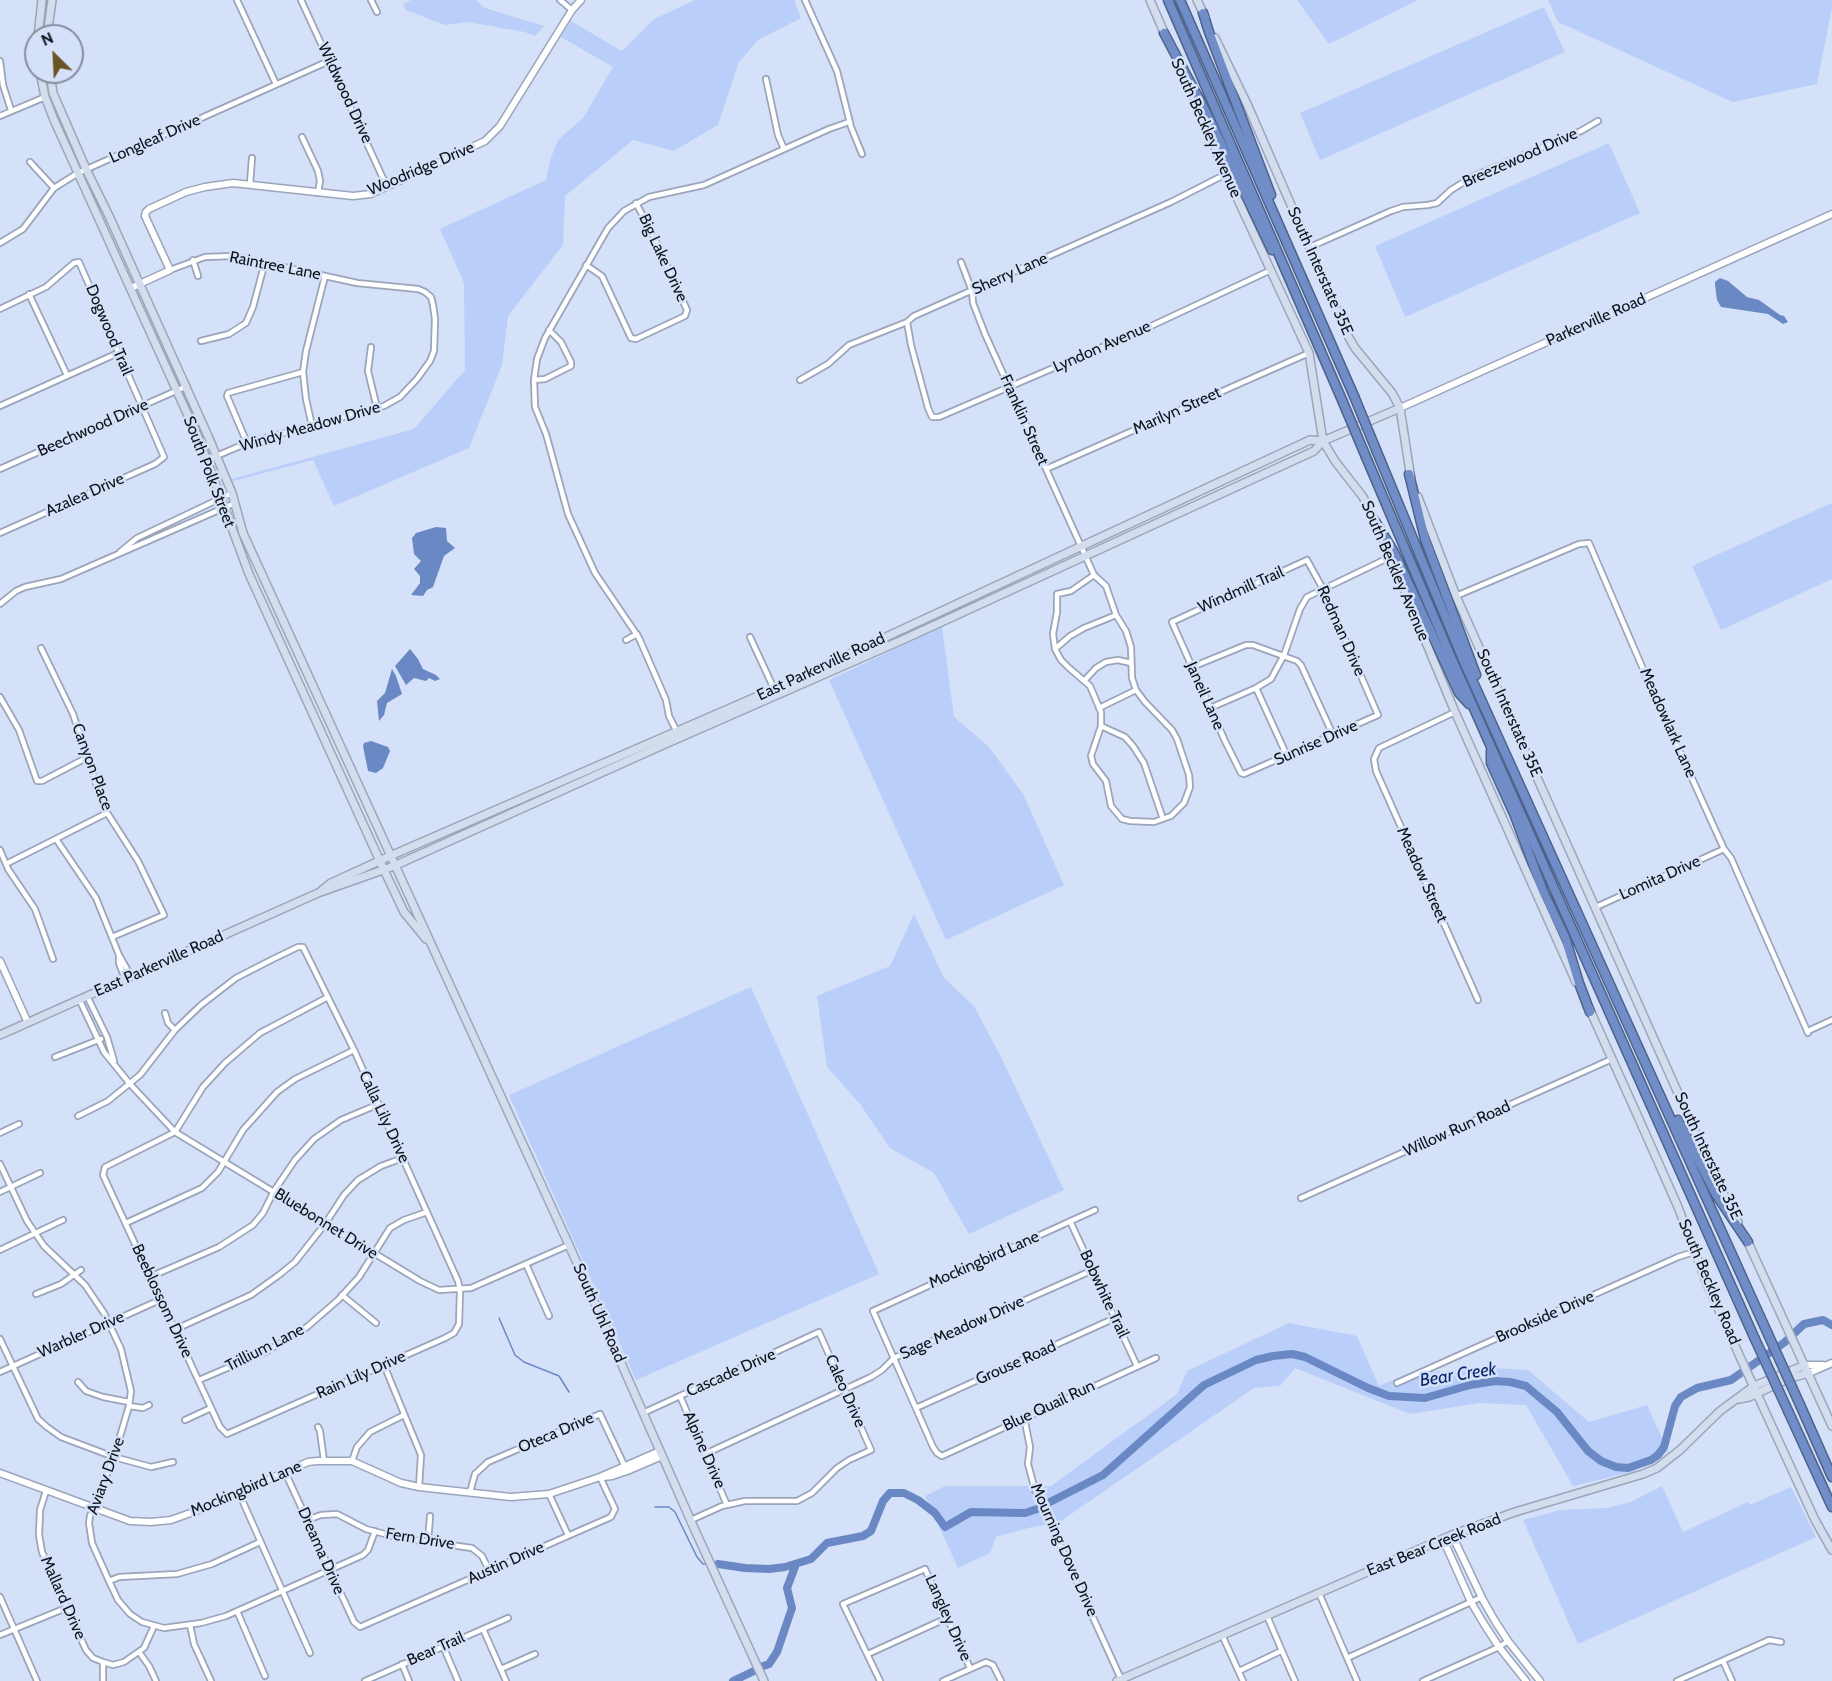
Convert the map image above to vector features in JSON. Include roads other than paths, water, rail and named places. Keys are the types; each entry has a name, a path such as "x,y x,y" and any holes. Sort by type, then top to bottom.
{"highway":[{"path":"1168,0 1304,309 1473,706 1832,1507"},
{"path":"1180,0 1286,238 1486,710 1832,1477"},
{"path":"1203,13 1286,238"},
{"path":"1164,33 1208,114 1285,277 1304,309"},
{"path":"1409,474 1425,539 1486,710"},
{"path":"1375,521 1394,552 1459,693 1473,706"},
{"path":"1491,745 1491,763 1515,816 1543,891 1565,938 1590,1012"},
{"path":"1625,1016 1642,1045 1715,1193 1748,1242"}],"main road":[{"path":"39,24 42,0"},
{"path":"49,24 52,0"},
{"name":"South Beckley Avenue","path":"1150,0 1226,174 1309,353 1323,441 1335,461 1364,497 1455,712 1590,1012"},
{"name":"South Interstate 35E","path":"1197,0 1248,106 1352,342 1392,393 1400,408 1409,474 1456,597 1720,1187 1748,1242 1832,1426"},
{"name":"South Polk Street","path":"42,84 45,97 78,173 207,460 249,574 384,870"},
{"name":"South Polk Street","path":"52,84 86,169 217,456 232,493 243,533 394,866"},
{"name":"Parkerville Road","path":"1360,425 1400,408"},
{"name":"East Parkerville Road","path":"318,893 331,883 390,856 544,794 879,650 1314,451 1323,441 1360,425"},
{"name":"East Parkerville Road","path":"776,693 876,642 1310,440 1323,441"},
{"path":"1289,450 1294,460"},
{"path":"1178,501 1183,511"},
{"path":"1105,548 1130,531 1131,524"},
{"path":"876,642 879,650"},
{"name":"East Parkerville Road","path":"0,1035 318,893 394,866 544,794"},
{"name":"South Uhl Road","path":"394,866 569,1245 764,1681"},
{"name":"South Uhl Road","path":"384,870 404,912 432,946"},
{"name":"South Beckley Road","path":"1590,1012 1673,1197 1694,1252 1748,1375 1815,1520 1832,1550"},
{"name":"East Bear Creek Road","path":"1119,1680 1452,1535 1515,1512 1657,1468 1680,1450 1720,1411 1755,1390 1805,1365"},
{"name":"East Bear Creek Road","path":"1755,1390 1809,1373"}],"street":[{"path":"237,0 276,84"},
{"name":"Wildwood Drive","path":"301,0 387,187"},
{"path":"372,0 377,12"},
{"path":"560,0 572,10"},
{"name":"Woodridge Drive","path":"170,270 146,216 149,209 186,192 233,183 353,196 371,194 478,145 496,132 572,10 581,0"},
{"path":"805,0 837,70 849,123 862,154"},
{"path":"0,61 3,85 11,110"},
{"name":"Longleaf Drive","path":"0,243 9,239 31,221 54,188 78,173 329,61"},
{"path":"766,79 778,135 784,149"},
{"path":"0,116 54,93"},
{"name":"Breezewood Drive","path":"1310,247 1397,209 1437,203 1451,190 1472,177 1566,138 1598,121"},
{"path":"678,735 669,716 666,700 637,634 595,573 571,524 546,434 535,407 534,380 539,352 549,330 611,223 636,203 654,196 704,185 829,129 849,123"},
{"path":"302,137 318,171 320,181 318,193"},
{"path":"250,184 252,158"},
{"path":"30,162 54,188"},
{"name":"Sherry Lane","path":"800,380 828,364 849,345 907,322 914,316 1171,202 1226,174"},
{"name":"Big Lake Drive","path":"586,265 602,276 632,339 687,314 636,203"},
{"name":"Parkerville Road","path":"1400,408 1832,214"},
{"name":"Raintree Lane","path":"131,288 193,260 214,256 234,256 357,283 425,292"},
{"path":"193,260 198,276"},
{"name":"Dogwood Trail","path":"29,294 46,287 74,263 79,262 162,453"},
{"path":"201,341 229,334 246,323 253,307 265,262"},
{"name":"Franklin Street","path":"961,262 972,291 973,303 1009,388 1094,575 1106,586 1116,615 1126,631 1131,646 1132,678 1136,690"},
{"name":"Lyndon Avenue","path":"907,322 923,391 932,417 939,417 1149,327 1271,270"},
{"path":"312,426 303,372 325,276"},
{"name":"Windy Meadow Drive","path":"207,460 247,443 388,405 400,397 422,373 434,351 435,319 431,297 425,292"},
{"path":"0,309 29,294 67,375"},
{"path":"534,380 545,379 571,366 563,345 549,330"},
{"path":"371,347 368,371 377,408"},
{"path":"0,406 118,353"},
{"name":"Marilyn Street","path":"1046,469 1309,353"},
{"path":"247,443 227,396 228,393 303,372"},
{"name":"Beechwood Drive","path":"0,470 187,386"},
{"name":"Azalea Drive","path":"0,533 155,464 164,457 162,453"},
{"path":"117,555 137,538 232,493"},
{"path":"0,604 16,591 62,579 235,503"},
{"path":"192,511 196,520"},
{"name":"Meadowlark Lane","path":"1456,597 1580,544 1589,543 1724,849 1731,858 1808,1032 1832,1020"},
{"path":"1210,708 1271,679 1284,655 1307,597 1390,557"},
{"name":"Redman Drive","path":"1307,560 1323,589 1374,702"},
{"name":"Windmill Trail","path":"1176,620 1307,560"},
{"path":"1094,575 1071,591 1057,594 1053,634 1055,648 1061,660 1090,686 1099,708 1101,726 1091,756 1106,782 1111,806 1122,819 1154,822 1177,811 1184,803 1190,787 1189,775 1178,739 1172,730 1136,690 1099,708"},
{"path":"1055,648 1084,628 1116,615"},
{"name":"Janeil Lane","path":"1176,620 1172,622 1241,773"},
{"path":"626,640 637,634"},
{"path":"750,637 776,693"},
{"path":"1192,667 1246,645 1253,645 1297,661 1302,665 1333,735"},
{"name":"Canyon Place","path":"41,648 73,714 107,813 138,861 164,915 112,937"},
{"path":"1084,681 1096,668 1106,662 1118,660 1131,663"},
{"path":"1256,688 1287,756"},
{"path":"0,697 19,730 37,782 88,757"},
{"name":"Sunrise Drive","path":"1241,773 1250,773 1378,715 1374,702"},
{"name":"Meadow Street","path":"1455,712 1379,748 1374,759 1376,771 1478,1000"},
{"path":"1101,726 1125,737 1134,746 1144,763 1163,819"},
{"path":"6,864 107,813"},
{"path":"56,839 96,898 119,955 119,963 128,977"},
{"name":"Lomita Drive","path":"1596,907 1724,849"},
{"path":"0,850 6,864 36,909 53,958"},
{"name":"Calla Lily Drive","path":"175,1030 201,1005 236,978 303,947 379,1104 460,1290"},
{"path":"0,961 28,1023"},
{"name":"Bluebonnet Drive","path":"83,997 104,1052 175,1132 420,1281 439,1290 471,1288 569,1245"},
{"name":"Bluebonnet Drive","path":"83,997 106,1037 114,1061"},
{"path":"175,1132 203,1087 225,1063 260,1033 328,997"},
{"path":"78,1116 108,1101 140,1075 175,1030 168,1023 165,1012"},
{"path":"55,1057 106,1037"},
{"path":"126,1223 202,1188 218,1172 243,1130 278,1092 295,1079 354,1050"},
{"name":"Willow Run Road","path":"1302,1198 1612,1059"},
{"path":"152,1276 219,1247 253,1225 295,1160 314,1139 341,1120 379,1104"},
{"path":"0,1133 19,1124"},
{"name":"Beeblossom Drive","path":"175,1132 105,1167 103,1175 152,1276 211,1408 222,1431 226,1434"},
{"path":"176,1329 251,1295 295,1262 344,1195 358,1180 381,1166 403,1158"},
{"name":"Aviary Drive","path":"0,1164 35,1234 44,1246 75,1274 95,1299 121,1349 131,1391 129,1404 114,1457 90,1516 90,1538 118,1600 130,1614 142,1622 164,1628 190,1625 237,1611 363,1556 375,1532"},
{"path":"0,1192 40,1173"},
{"name":"Mockingbird Lane","path":"894,1358 873,1311 1095,1210"},
{"name":"Trillium Lane","path":"199,1380 290,1339 307,1327 359,1277 390,1228 427,1212"},
{"path":"0,1250 63,1220"},
{"name":"Bobwhite Trail","path":"1070,1221 1137,1366"},
{"name":"Brookside Drive","path":"1397,1383 1678,1257 1694,1252"},
{"path":"526,1264 549,1316"},
{"path":"36,1294 61,1284 81,1270"},
{"name":"Sage Meadow Drive","path":"705,1454 871,1377 894,1358 1093,1270"},
{"name":"Rain Lily Drive","path":"226,1434 454,1333 459,1324 460,1290"},
{"path":"342,1295 376,1323"},
{"name":"Warbler Drive","path":"0,1372 162,1299"},
{"name":"Grouse Road","path":"916,1408 1115,1318"},
{"name":"Cascade Drive","path":"643,1413 819,1332"},
{"name":"Caleo Drive","path":"728,1505 746,1501 797,1501 813,1493 837,1468 871,1450 819,1332"},
{"path":"0,1339 38,1419 62,1437 114,1457 151,1467 173,1462"},
{"path":"894,1358 916,1408"},
{"name":"Blue Quail Run","path":"916,1408 933,1447 942,1456 1156,1358"},
{"path":"1805,1365 1831,1364"},
{"path":"1809,1373 1831,1364"},
{"path":"384,1365 422,1455 418,1487"},
{"path":"78,1382 86,1391 103,1398 143,1408 149,1405"},
{"name":"Alpine Drive","path":"680,1396 728,1505"},
{"path":"185,1420 211,1408"},
{"name":"Oteca Drive","path":"470,1492 475,1474 488,1462 600,1414 626,1469"},
{"path":"352,1461 357,1447 370,1432 404,1415"},
{"name":"Mourning Dove Drive","path":"1024,1417 1030,1447 1028,1464 1035,1490 1119,1680"},
{"path":"318,1426 324,1461"},
{"name":"Mockingbird Lane","path":"0,1473 130,1521 151,1522 171,1520 308,1462 352,1461 401,1483 418,1487 511,1497 549,1494 626,1469 661,1453"},
{"name":"Dreama Drive","path":"285,1472 354,1622 360,1627"},
{"name":"Austin Drive","path":"360,1627 614,1513 615,1509 600,1477"},
{"name":"Mallard Drive","path":"46,1491 40,1510 39,1535 42,1552 86,1650 93,1658 103,1662"},
{"path":"238,1493 310,1653"},
{"path":"549,1494 568,1535"},
{"path":"691,1520 728,1505"},
{"name":"Fern Drive","path":"307,1520 321,1515 337,1514 375,1532 399,1538 472,1548 482,1556 489,1570"},
{"path":"428,1542 430,1516"},
{"path":"1452,1535 1482,1597 1508,1641 1540,1681"},
{"path":"1443,1539 1471,1602 1499,1647 1526,1681"},
{"path":"109,1581 119,1577 177,1574 212,1564 261,1542"},
{"name":"Langley Drive","path":"868,1654 843,1604 925,1569 970,1668"},
{"path":"1319,1593 1357,1681"},
{"path":"0,1597 37,1681"},
{"path":"1347,1658 1482,1597"},
{"path":"0,1635 66,1608"},
{"path":"237,1611 266,1676"},
{"path":"1267,1616 1294,1681"},
{"name":"Bear Trail","path":"365,1681 508,1618"},
{"path":"880,1681 868,1654 947,1618"},
{"path":"190,1625 194,1644 211,1681"},
{"path":"103,1681 103,1662 113,1665 124,1662 139,1652 144,1648 154,1626"},
{"path":"483,1629 507,1681"},
{"path":"1222,1635 1243,1681"},
{"path":"1677,1681 1769,1640 1781,1642"},
{"path":"1422,1681 1508,1641"},
{"path":"443,1646 458,1681"},
{"path":"1239,1671 1281,1651"},
{"path":"139,1652 156,1681"},
{"path":"501,1669 536,1654"},
{"path":"1723,1661 1732,1681"},
{"path":"943,1681 986,1662 993,1665 1001,1681"},
{"path":"402,1664 409,1681"}],"waterway":[{"path":"499,1318 515,1355 524,1362 559,1376 569,1392"},
{"name":"Bear Creek","path":"1046,1504 1103,1475 1204,1385 1256,1360 1292,1354 1305,1357 1389,1396 1425,1398 1470,1385 1495,1381 1526,1386 1557,1412 1588,1451 1601,1461 1616,1467 1628,1468 1651,1460 1664,1447 1675,1406 1681,1397 1697,1388 1731,1380 1785,1342 1804,1324 1823,1320 1832,1325"},
{"name":"Bear Creek","path":"718,1564 769,1569 811,1559 827,1543 863,1536 871,1531 883,1501 890,1493 904,1493 918,1500 935,1513 945,1527 971,1512 1025,1513 1037,1509"},
{"path":"655,1507 669,1507 675,1512 697,1557 703,1564 706,1564"},
{"name":"Bear Creek","path":"761,1667 769,1664 777,1652 792,1608 787,1588 796,1564"},
{"name":"Bear Creek","path":"733,1681 754,1671"}]}
